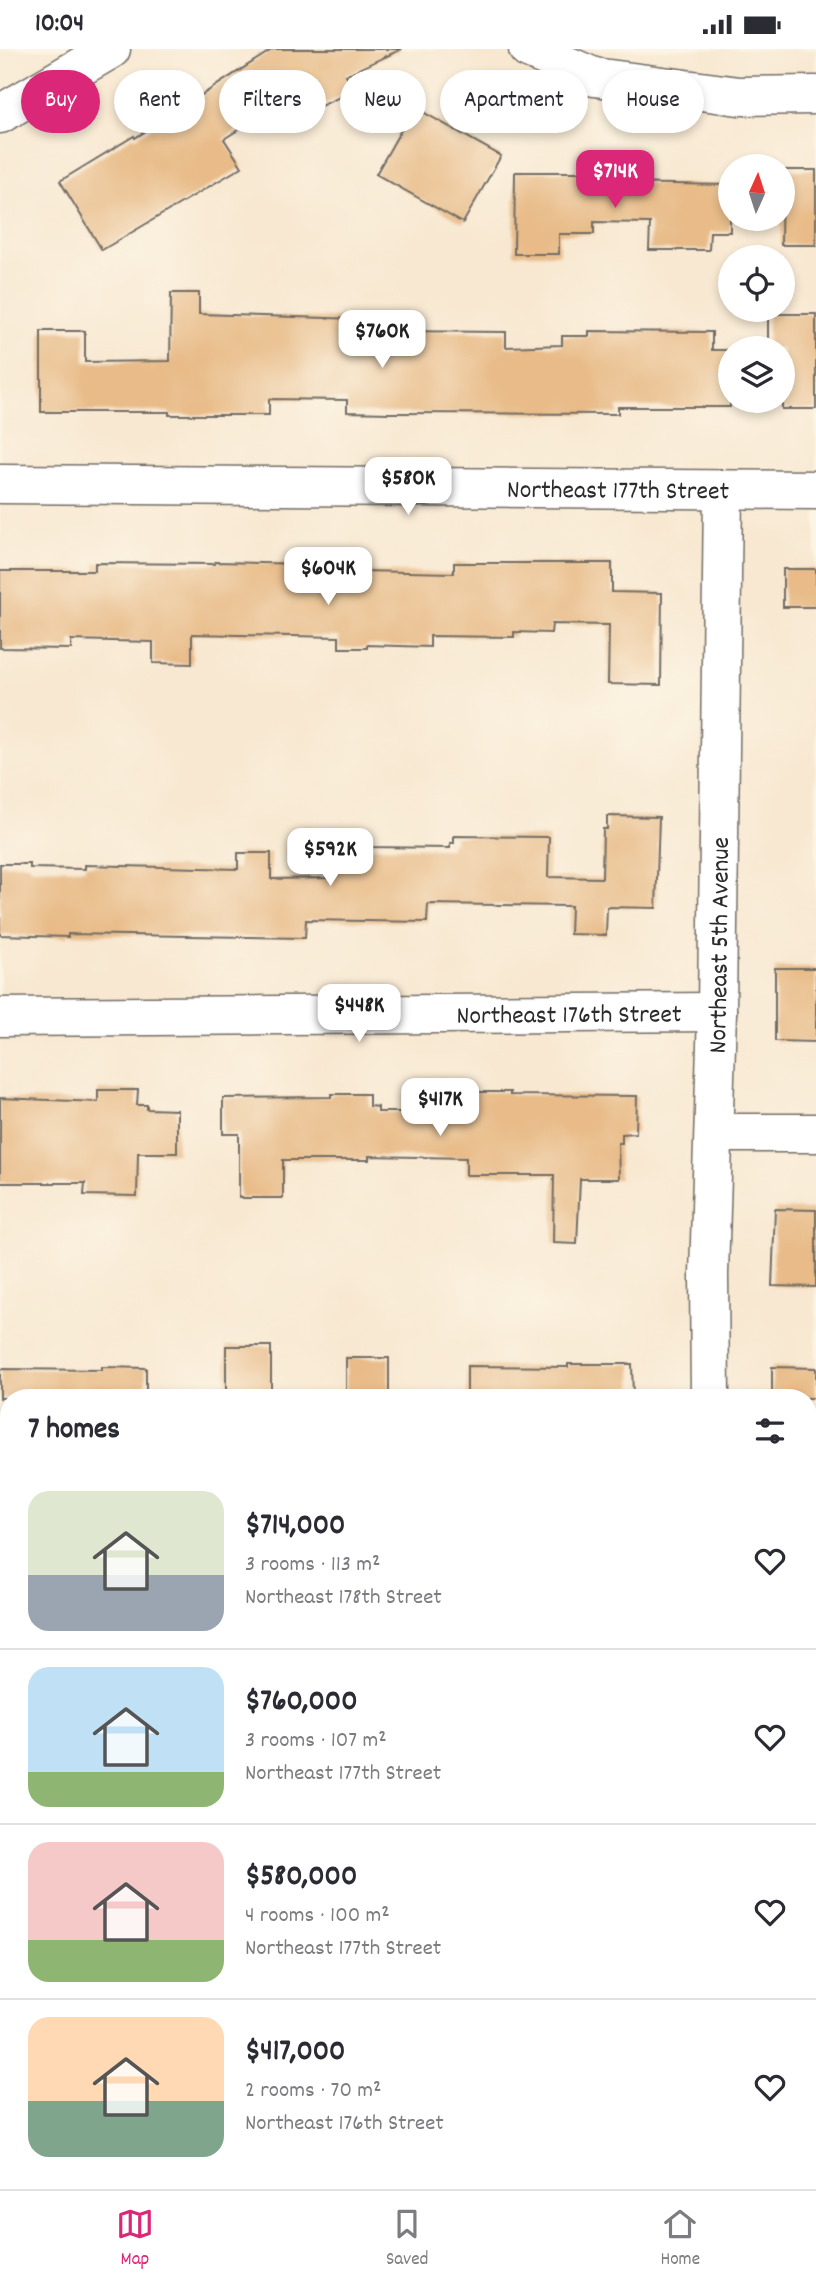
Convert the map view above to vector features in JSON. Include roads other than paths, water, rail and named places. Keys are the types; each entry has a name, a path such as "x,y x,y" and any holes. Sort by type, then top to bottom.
{"street":[{"path":"0,114 111,49"},
{"path":"527,49 594,77 739,96 816,95"},
{"name":"Northeast 177th Street","path":"0,484 816,490"},
{"name":"Northeast 5th Avenue","path":"710,1389 709,1274 718,1012 723,490"},
{"name":"Northeast 176th Street","path":"0,1017 718,1012"},
{"path":"715,1133 816,1133"}]}
